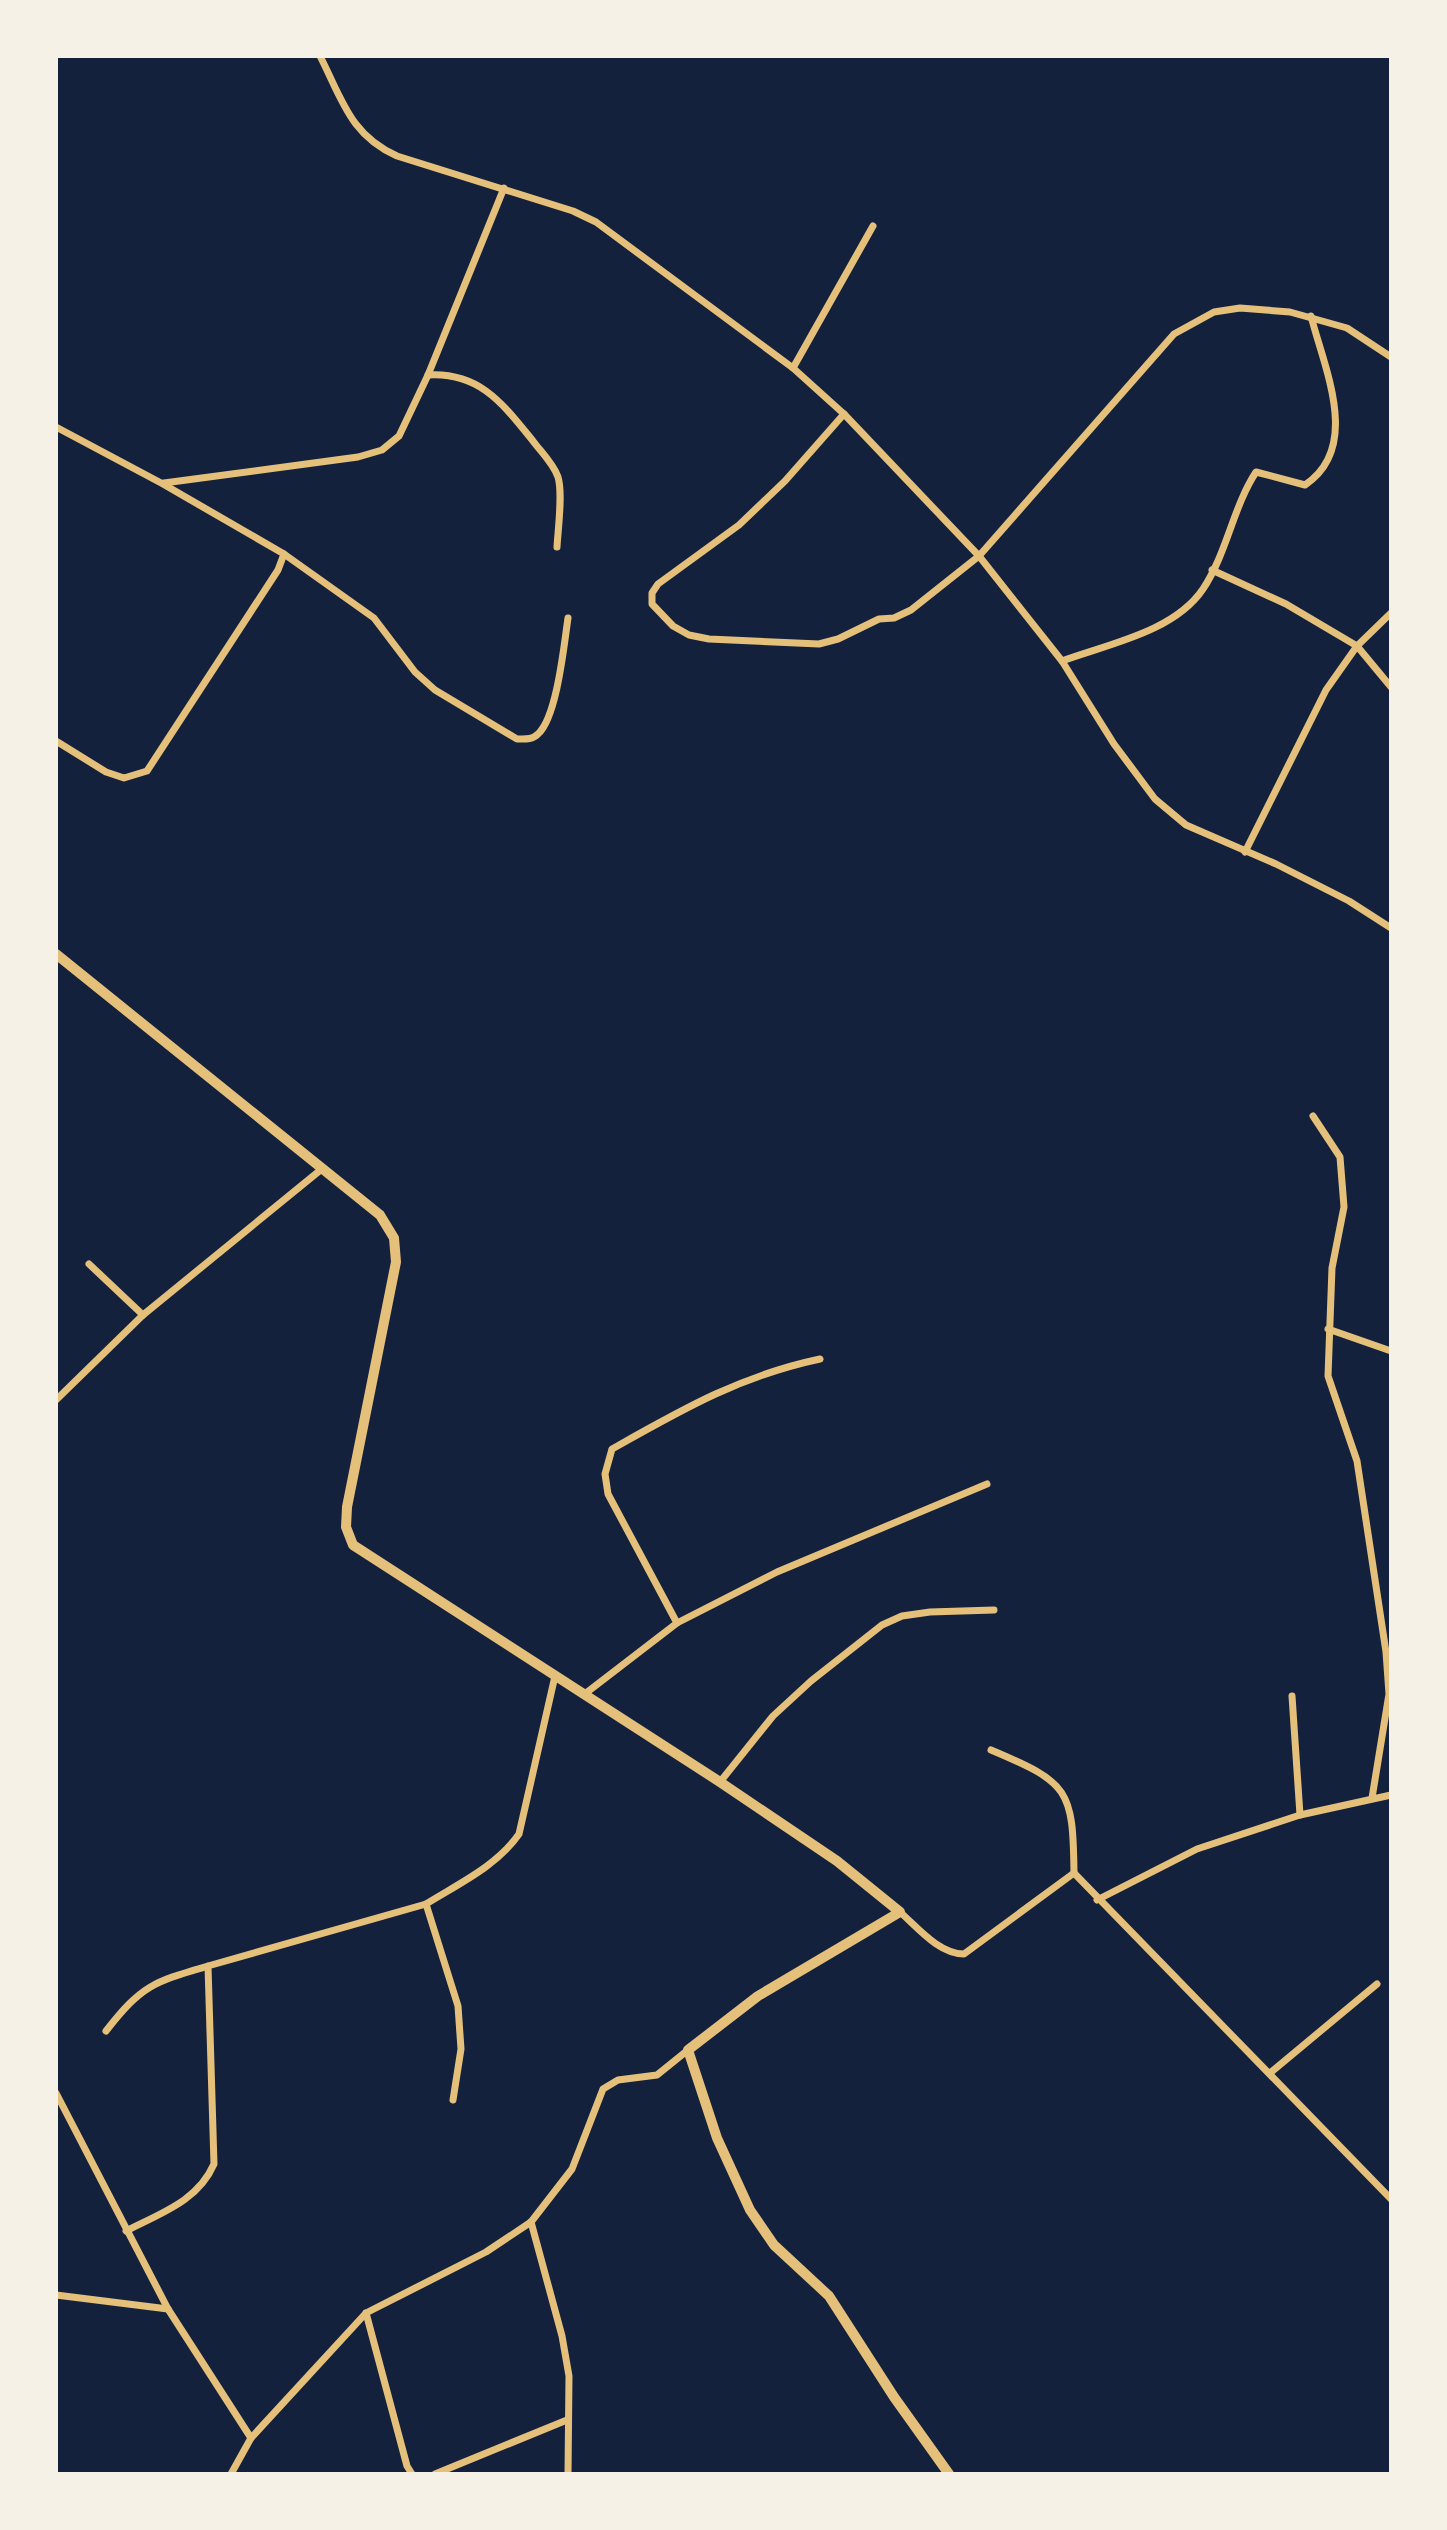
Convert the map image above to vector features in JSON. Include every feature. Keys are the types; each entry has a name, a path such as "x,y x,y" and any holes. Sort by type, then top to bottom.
{"street":[{"path":"320,56 358,131 374,146 397,156 573,211 596,222 793,368 844,414 979,556 1062,661 1114,744 1155,799 1186,825 1349,901 1391,928"},
{"path":"163,484 358,457 382,450 399,436 428,374 504,188"},
{"path":"793,368 873,226"},
{"path":"844,414 785,481 739,525 658,584 652,593 652,604 673,626 689,635 709,639 819,644 838,639 879,619 894,618 911,610 979,556 1174,334 1214,312 1240,308 1311,316 1347,328 1391,357"},
{"path":"1062,661 1166,620 1185,608 1203,589 1256,472 1305,485 1316,477 1335,443 1337,424 1311,316"},
{"path":"428,374 450,374 468,379 486,391 504,406 551,464 559,478 557,547"},
{"path":"56,427 163,484 284,554 374,618 415,672 435,690 517,739 531,739 540,733 558,685 568,618"},
{"path":"56,741 106,772 124,778 147,771 278,570 284,554"},
{"path":"1212,570 1286,604 1357,646 1391,687"},
{"path":"1245,852 1326,690 1357,646 1391,613"},
{"path":"56,954 380,1215 394,1238 396,1262 347,1507 346,1527 353,1545 555,1676 586,1693 837,1861 953,1954 964,1954 983,1943 1074,1873"},
{"path":"1313,1116 1340,1157 1344,1207 1332,1268 1328,1376 1357,1461 1390,1693 1372,1798"},
{"path":"56,1400 143,1315 323,1168"},
{"path":"89,1264 143,1315"},
{"path":"1328,1329 1391,1351"},
{"path":"677,1623 608,1494 605,1474 612,1448 699,1400 771,1370 820,1359"},
{"path":"586,1693 677,1623 777,1572 987,1485"},
{"path":"720,1782 773,1716 811,1681 882,1625 902,1616 930,1612 994,1611"},
{"path":"106,2031 128,2003 149,1986 208,1966 426,1904 495,1860 510,1848 519,1834 555,1676"},
{"path":"1292,1696 1300,1815"},
{"path":"991,1750 1038,1770 1055,1781 1066,1795 1073,1825 1074,1873 1391,2199"},
{"path":"1097,1899 1197,1849 1300,1815 1391,1795"},
{"path":"426,1904 458,2006 461,2049 453,2099"},
{"path":"231,2474 251,2438 366,2313 486,2252 531,2222 572,2169 603,2089 618,2080 657,2074 758,1996 900,1912"},
{"path":"127,2231 196,2194 206,2183 214,2164 208,1966"},
{"path":"1270,2073 1377,1984"},
{"path":"688,2050 717,2138 750,2210 774,2245 829,2296 894,2397 949,2474"},
{"path":"56,2093 168,2309 251,2438"},
{"path":"531,2222 562,2336 569,2376 568,2474"},
{"path":"56,2295 168,2309"},
{"path":"366,2313 407,2466 412,2474"},
{"path":"435,2474 567,2420"}]}
